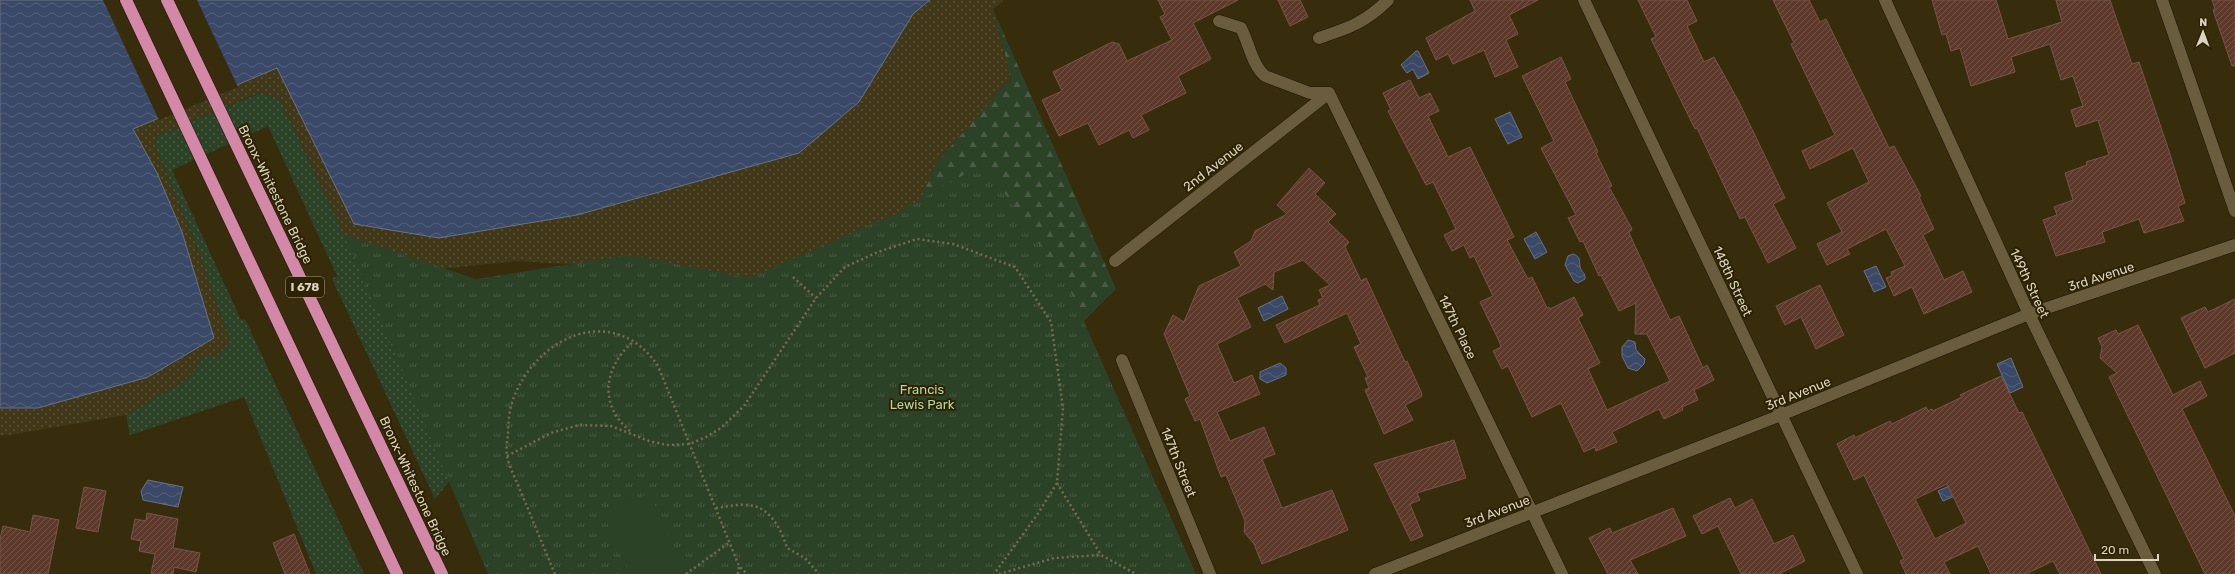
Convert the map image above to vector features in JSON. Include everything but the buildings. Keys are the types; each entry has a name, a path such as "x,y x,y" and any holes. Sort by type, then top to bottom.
{"highway":[{"name":"I 678","path":"126,0 397,574"},
{"name":"Bronx-Whitestone Bridge","path":"167,0 442,574"}],"street":[{"path":"1319,38 1355,26 1374,14 1388,0"},
{"name":"148th Street","path":"1584,0 1858,574"},
{"name":"149th Street","path":"1885,0 2029,314 2155,574"},
{"path":"2162,0 2235,211"},
{"path":"1219,21 1241,28 1247,39 1259,71 1264,76 1310,93 1329,93"},
{"name":"2nd Avenue","path":"1115,261 1329,93"},
{"name":"147th Place","path":"1329,93 1562,574"},
{"name":"3rd Avenue","path":"1375,574 1781,415 2029,314 2235,245"},
{"name":"147th Street","path":"1122,360 1210,574"}],"path":[{"path":"507,456 551,433 580,425 612,426 649,441 667,445 690,444 721,428 734,418 744,406 816,298 845,267 878,252 917,239 953,244 1015,267 1051,322 1063,408 1056,483 1037,515 994,574"},
{"path":"793,277 816,298"},
{"path":"555,574 507,456 509,415 513,401 525,376 547,352 570,338 587,332 612,332 634,341 644,348 658,366 739,566 747,574"},
{"path":"633,434 617,417 609,395 608,383 616,360 634,341"},
{"path":"1056,483 1101,555 1136,574"},
{"path":"716,508 747,505 767,513 781,529 788,548 805,558 819,574"},
{"path":"686,574 730,542"},
{"path":"998,574 1054,558 1101,555"},
{"path":"738,574 739,566"}],"green space":[{"path":"993,9 1116,289 1072,333 914,215 936,163 1011,78"},
{"path":"260,93 280,99 362,272 460,468 435,499 332,279 337,276 268,126 172,170 241,320 245,319 364,574 316,574 244,397 130,435 126,415 187,379 205,355 230,342 194,239 155,146 156,136"},
{"name":"Francis Lewis Park","path":"984,163 1069,288 1196,574 488,574 345,235 476,279 629,255 749,278 896,214"},
{"path":"650,493 682,568 668,574 630,574 603,513"}],"sand":[{"path":"930,0 1004,0 993,9 1011,78 936,163 914,215 787,286 687,271 516,261 422,271 362,272 280,99 259,93 156,136 155,146 194,239 230,342 218,357 205,355 187,379 126,415 9,435 0,435 0,408 38,408 148,377 214,338 157,173 132,129 277,68 354,224 577,215 715,176 859,102 913,14"}],"water":[{"path":"0,0 930,0 913,14 859,102 799,153 577,215 439,238 354,224 277,68 133,129 157,173 182,232 214,338 148,377 38,408 0,408"},
{"path":"1416,51 1418,51 1429,73 1418,79 1413,69 1407,73 1401,65"},
{"path":"1510,112 1522,137 1508,144 1495,119"},
{"path":"1536,232 1547,252 1535,259 1524,239"},
{"path":"1573,254 1578,258 1580,267 1585,277 1585,279 1578,283 1574,281 1565,265 1568,256"},
{"path":"1876,266 1886,287 1874,292 1864,271"},
{"path":"1282,296 1288,309 1264,321 1258,308"},
{"path":"1628,340 1635,342 1636,350 1645,359 1644,364 1637,371 1628,368 1622,356 1622,347"},
{"path":"2011,358 2023,387 2010,393 1997,364"},
{"path":"1280,363 1286,368 1286,375 1267,383 1260,379 1260,372"},
{"path":"1965,479 1969,490 1943,501 1938,491"},
{"path":"148,480 183,487 178,507 143,500 141,491"}],"pier":[{"path":"103,0 197,0 238,87 159,120"}]}
